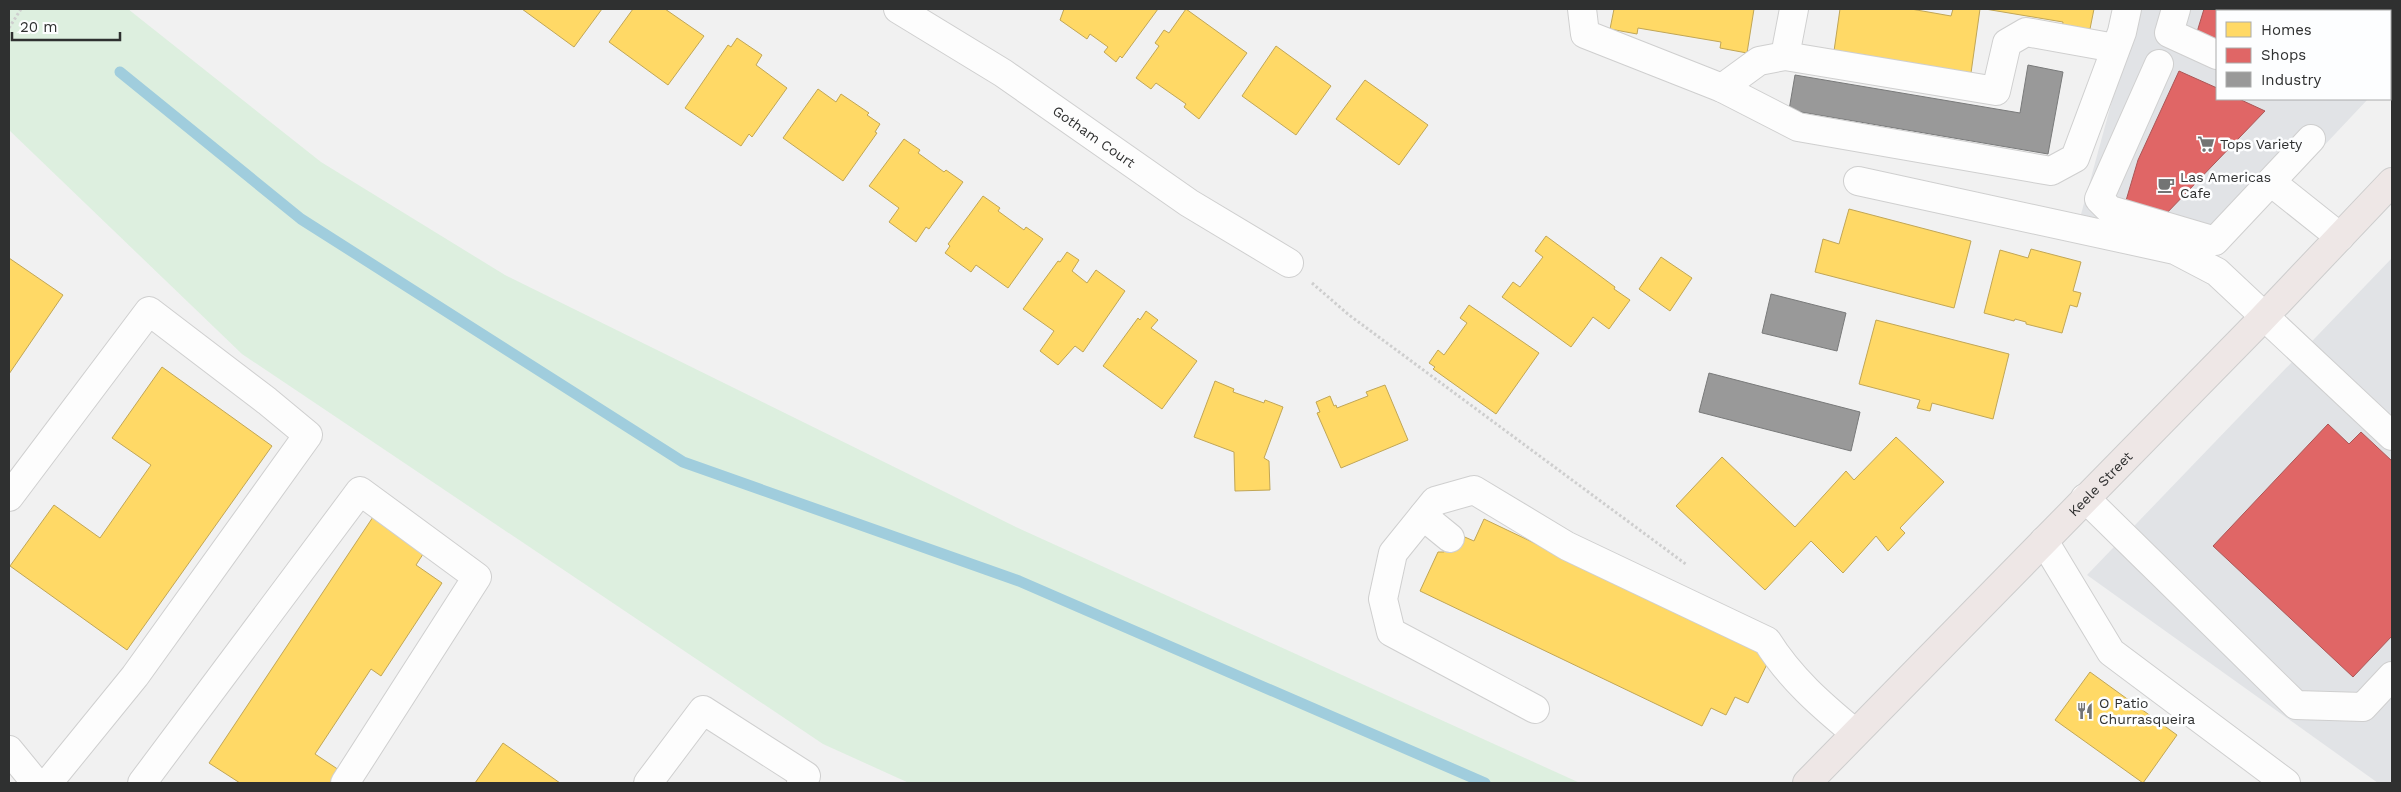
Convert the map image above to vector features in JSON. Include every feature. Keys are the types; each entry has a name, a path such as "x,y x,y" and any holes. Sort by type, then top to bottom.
{"main road":[{"name":"Keele Street","path":"1807,783 2264,316 2392,182"}],"street":[{"name":"Gotham Court","path":"898,9 1003,73 1189,203 1289,263"},
{"path":"1582,9 1586,34 1722,88 1798,127 2051,171 2075,158 2122,32 2127,9"},
{"path":"1785,56 1794,9"},
{"path":"2176,9 2169,33 2216,55"},
{"path":"1722,88 1759,61 1785,56 1996,91 2007,43 2026,32 2115,48"},
{"path":"2159,64 2099,199 2110,210 2210,253 2217,272 2392,436"},
{"path":"2210,253 2311,139"},
{"path":"1858,181 2175,250 2210,253"},
{"path":"2271,182 2340,236"},
{"path":"9,496 149,311 267,401 308,435 135,676 48,783"},
{"path":"1535,709 1391,632 1383,599 1393,553 1435,501 1474,490 1567,546 1766,641 1782,666 1816,701 1855,733"},
{"path":"142,783 360,491 477,577 345,783"},
{"path":"2085,498 2296,705 2362,707 2392,676"},
{"path":"1423,516 1450,538"},
{"path":"2044,541 2111,652 2286,783"},
{"path":"648,783 703,710 806,776 801,783"},
{"path":"9,750 36,783"}],"path":[{"path":"9,28 21,9"},
{"path":"1289,263 1349,315 1694,570"}],"shaded area":[{"path":"2137,9 2392,9 2391,74 2391,10 2216,10 2216,100 2367,100 2222,254 2080,218"},
{"path":"2392,258 2392,783 2378,783 2087,575"}],"green space":[{"path":"9,9 128,9 321,162 505,275 1018,528 1580,783 909,783 823,744 242,354 9,130"}],"building: Homes":[{"path":"522,9 602,9 574,47"},
{"path":"633,9 665,9 704,36 668,85 609,42"},
{"path":"1064,9 1158,9 1122,58 1120,56 1116,62 1104,52 1108,47 1090,34 1087,39 1060,20"},
{"path":"1186,9 1247,53 1199,119 1184,107 1186,104 1156,83 1151,89 1136,78 1159,46 1155,43 1164,30 1169,33"},
{"path":"1614,9 1754,9 1747,53 1720,48 1721,42 1638,28 1637,34 1610,29"},
{"path":"1840,9 1911,9 1951,16 1953,9 1980,9 1970,80 1945,70 1864,55 1862,64 1833,58"},
{"path":"1985,9 2094,9 2089,34 2062,29 2063,22"},
{"path":"737,38 762,55 756,65 787,88 752,137 749,134 741,146 685,108 728,45 731,47"},
{"path":"1276,46 1331,86 1296,135 1242,96"},
{"path":"1365,80 1428,125 1399,165 1336,119"},
{"path":"818,89 836,102 841,94 869,113 867,115 880,124 875,132 877,133 843,181 783,138"},
{"path":"904,139 920,150 918,153 944,172 946,170 963,182 929,229 926,227 916,242 889,222 899,208 869,186"},
{"path":"983,196 1000,208 998,211 1024,230 1026,227 1043,239 1008,288 976,265 971,272 945,253 950,246 948,244"},
{"path":"1849,209 1971,241 1954,308 1815,272 1823,239 1839,244"},
{"path":"1546,236 1630,300 1609,329 1593,317 1571,347 1502,297 1513,282 1520,287 1543,257 1535,251"},
{"path":"2031,249 2081,262 2073,291 2081,293 2077,307 2070,305 2062,333 2026,324 2026,322 2015,319 2014,321 1984,313 2000,250 2028,258"},
{"path":"1067,252 1079,260 1072,271 1087,283 1096,270 1125,291 1083,352 1075,346 1058,365 1040,351 1054,331 1023,309 1058,261 1060,262"},
{"path":"1661,257 1692,278 1670,311 1639,289"},
{"path":"9,258 63,295 9,374"},
{"path":"1469,305 1539,353 1496,414 1433,369 1435,367 1429,363 1438,350 1444,355 1467,323 1460,318"},
{"path":"1146,311 1158,320 1151,328 1197,361 1162,409 1103,366 1138,318 1140,320"},
{"path":"1876,320 2009,354 1993,419 1932,403 1930,411 1917,408 1920,400 1859,384"},
{"path":"162,367 272,446 127,650 10,566 54,505 100,538 151,465 112,438"},
{"path":"1215,381 1234,389 1233,392 1264,403 1265,400 1283,407 1264,458 1269,461 1270,490 1235,491 1234,452 1194,437"},
{"path":"1385,385 1408,440 1341,468 1317,413 1320,412 1316,402 1330,396 1334,406 1336,405 1337,408 1368,396 1366,392"},
{"path":"1896,437 1944,482 1900,528 1905,533 1888,551 1876,536 1843,573 1811,541 1765,590 1676,506 1722,457 1795,527 1846,471 1854,480"},
{"path":"375,514 427,548 416,565 442,583 381,676 371,669 315,754 345,774 339,783 240,783 209,763"},
{"path":"1484,519 1771,656 1748,703 1735,697 1726,715 1711,708 1702,726 1420,591 1438,552 1444,552 1453,532 1474,541"},
{"path":"2090,672 2177,735 2143,783 2055,720"},
{"path":"503,743 560,783 475,783"}],"building: Shops":[{"path":"2204,9 2316,9 2216,10 2216,41 2197,32"},
{"path":"2179,71 2216,88 2216,100 2241,100 2265,111 2164,216 2125,204 2138,160"},
{"path":"2328,424 2349,444 2361,432 2392,461 2392,636 2353,677 2213,546"}],"building: Industry":[{"path":"2028,65 2063,72 2048,154 1789,110 1795,75 2020,113"},
{"path":"1771,294 1846,313 1837,351 1762,333"},
{"path":"1709,373 1860,412 1851,451 1699,412"}],"waterway":[{"path":"120,72 301,219 683,462 1019,581 1485,783"}],"place":[{"name":"Tops Variety","path":"2206,144"},
{"name":"Las Americas Cafe","path":"2166,185"},
{"name":"O Patio Churrasqueira","path":"2085,711"}]}
